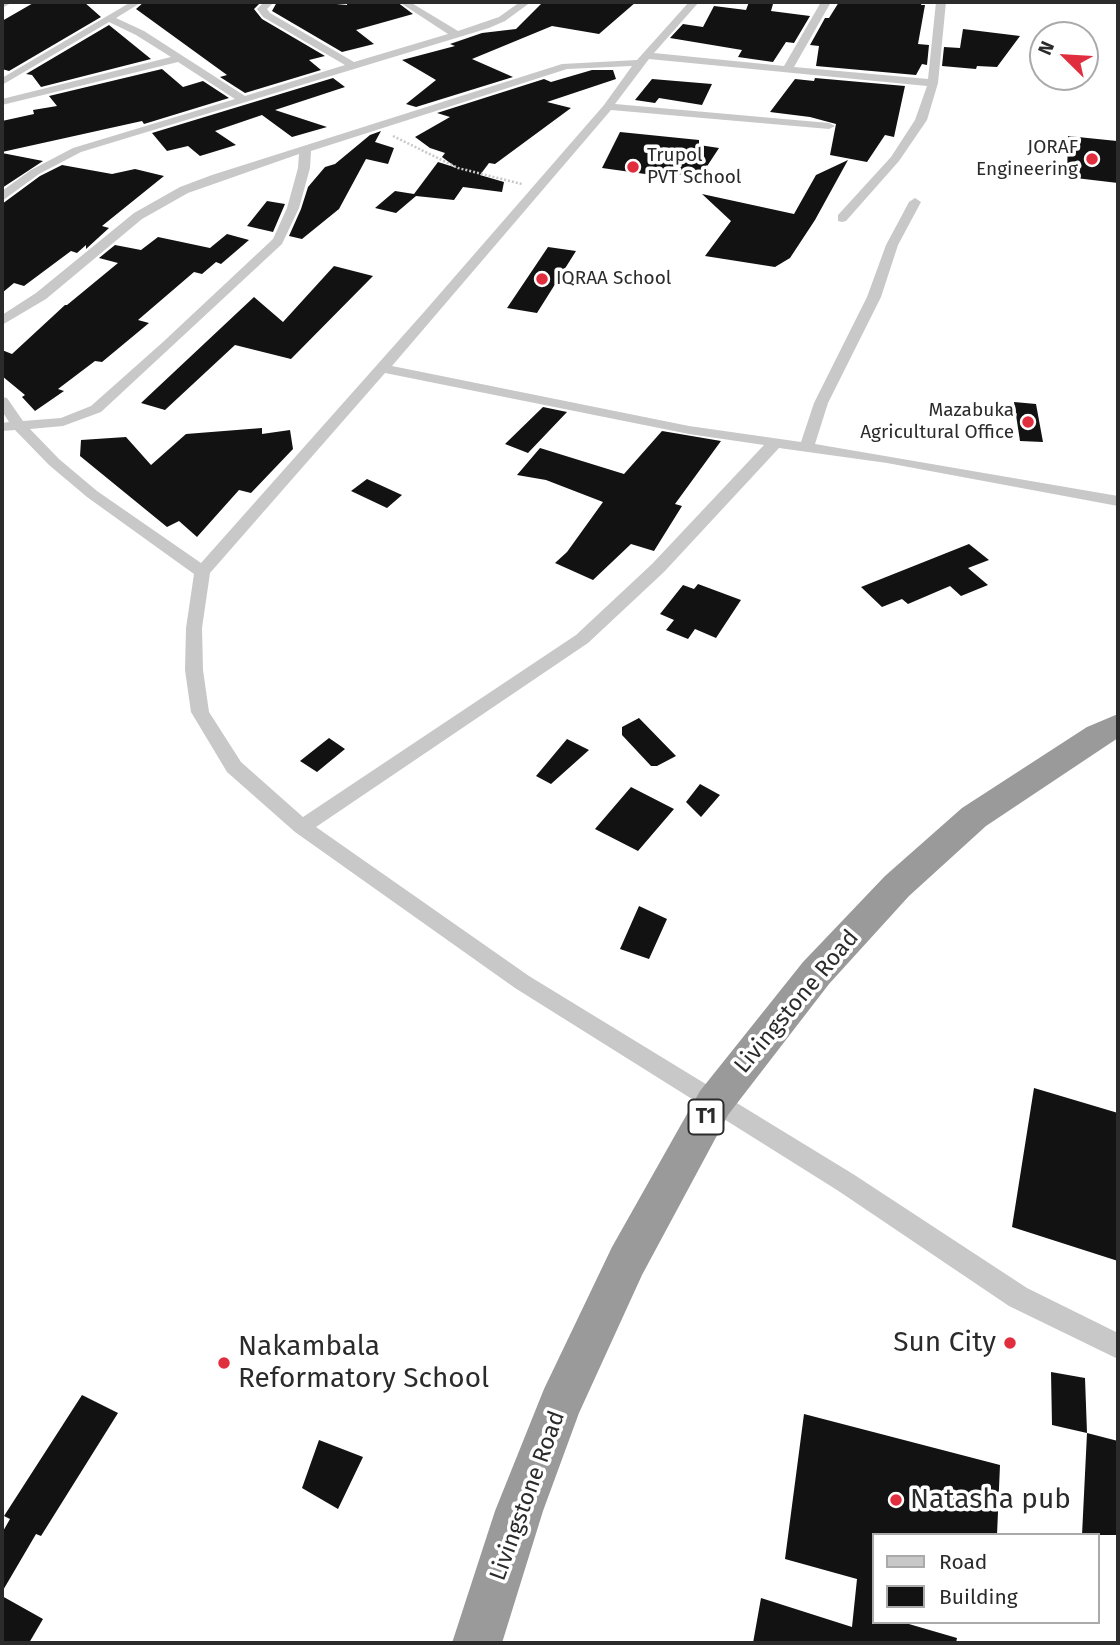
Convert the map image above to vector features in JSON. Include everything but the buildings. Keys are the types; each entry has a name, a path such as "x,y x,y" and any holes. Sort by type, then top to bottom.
{"highway":[{"name":"Livingstone Road","path":"477,1643 519,1511 560,1405 627,1261 714,1103 816,973 897,886 974,817 1118,725"}],"street":[{"path":"2,5 8,2"},
{"path":"2,82 137,2"},
{"path":"268,2 262,9 266,15 353,66"},
{"path":"404,2 457,36"},
{"path":"2,197 35,172 77,150 457,36 502,19 526,2"},
{"path":"694,2 608,107 202,572 194,639 194,670 200,712 234,767 302,827 522,982 845,1182 1018,1297 1118,1346"},
{"path":"786,71 826,2"},
{"path":"842,218 908,141 921,120 933,83 941,2"},
{"path":"110,19 140,33 243,99"},
{"path":"2,102 177,59"},
{"path":"2,321 41,296 158,202 216,177 566,66 644,60 933,83"},
{"path":"608,107 829,126"},
{"path":"11,427 64,422 96,410 265,254 278,241 293,208 304,168 305,150"},
{"path":"807,446 821,402 874,298 892,246 915,202"},
{"path":"381,368 689,430 774,444 807,446 1118,501"},
{"path":"2,401 11,427 92,494 202,572"},
{"path":"302,827 582,639 658,568 774,444"}],"path":[{"path":"373,127 458,168 537,188"}],"place":[{"name":"JORAF Engineering","path":"1092,159"},
{"name":"Trupol PVT School","path":"633,167"},
{"name":"IQRAA School","path":"542,279"},
{"name":"Mazabuka Agricultural Office","path":"1028,422"},
{"name":"Sun City","path":"1010,1343"},
{"name":"Nakambala Reformatory School","path":"224,1363"},
{"name":"Natasha pub","path":"896,1500"}]}
